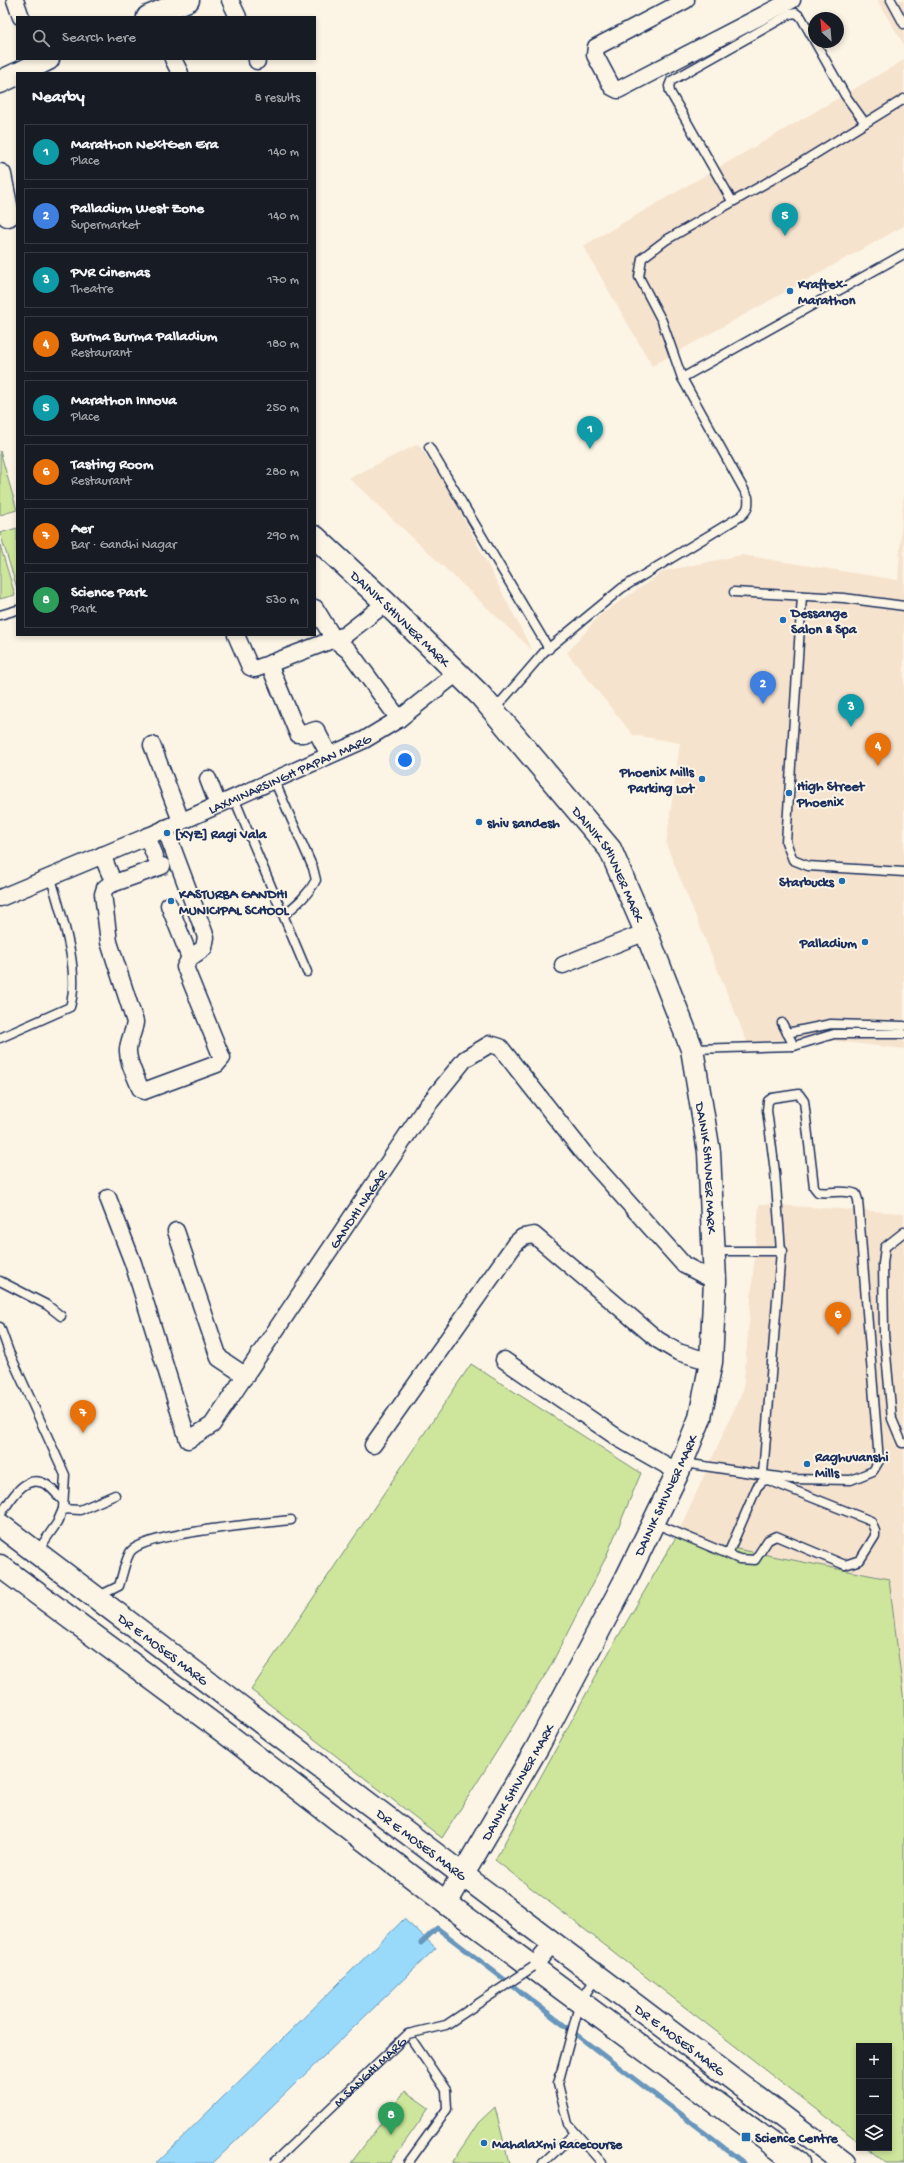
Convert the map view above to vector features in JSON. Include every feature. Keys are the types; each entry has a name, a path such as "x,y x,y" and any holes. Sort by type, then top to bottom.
{"main road":[{"path":"151,16 188,0"},
{"path":"21,72 42,60"},
{"path":"0,82 16,75"},
{"path":"0,175 8,217"},
{"name":"DAINIK SHIVNER MARK","path":"316,538 386,602 456,674 494,710 610,849 646,932 692,1049 709,1152 715,1281 711,1362 700,1418 680,1467 653,1523 537,1748 464,1875 446,1903"},
{"name":"DR E MOSES MARG","path":"0,1525 844,2163"},
{"path":"0,1566 228,1735 446,1903 798,2163"},
{"path":"228,1735 247,1711"}],"street":[{"path":"15,0 21,16"},
{"path":"230,0 238,16"},
{"path":"686,0 596,47 595,54 612,87 618,90 792,0"},
{"path":"174,60 180,72"},
{"path":"236,636 250,667 255,670 345,636 386,602"},
{"path":"316,610 334,640 349,651 398,719"},
{"path":"269,664 298,734 316,730 329,755"},
{"name":"LAXMINARSINGH PAPAN MARG","path":"0,898 51,878 364,740 398,719 456,674"},
{"path":"152,745 181,821"},
{"path":"208,779 218,805"},
{"path":"147,836 158,861 108,885 103,894 109,942 135,1022 134,1032 128,1051 142,1090 203,1070 222,1061 221,1054 185,967 190,958 204,948 206,937 165,828"},
{"path":"102,855 110,874"},
{"path":"169,905 190,958"},
{"path":"563,965 646,932"},
{"name":"GANDHI NAGAR","path":"108,1198 133,1263 188,1440 212,1425 423,1111 465,1060 490,1044 500,1047 582,1151 684,1265 715,1281"},
{"path":"176,1231 219,1358 246,1376"},
{"path":"372,1445 515,1244 523,1238 534,1235 658,1340 678,1352 711,1362"},
{"path":"504,1360 618,1438 680,1467"},
{"name":"M SANGHI MARG","path":"533,1967 553,1943"}],"lane":[{"path":"891,0 904,24"},
{"path":"732,201 670,92 669,86 671,81 790,14 796,14 801,17 808,29"},
{"path":"819,48 845,95 865,123"},
{"path":"494,710 528,669 549,648 622,588 747,511 749,506 748,497 682,378 662,321 639,277 642,258 666,240 794,167 904,99"},
{"path":"682,378 904,254"},
{"path":"429,447 549,648"},
{"path":"734,592 844,598 904,606"},
{"path":"802,596 786,842 793,860 808,866 904,872"},
{"path":"0,615 16,610"},
{"path":"274,780 313,868 316,880 311,890 301,901 284,915"},
{"path":"234,798 307,972"},
{"path":"0,1038 70,1007 74,993 71,964 61,914 51,878"},
{"path":"782,1023 794,1046"},
{"path":"787,1033 831,1024 904,1026"},
{"path":"692,1049 794,1046 834,1034 903,1034"},
{"path":"680,1467 763,1474 791,1479 851,1480 873,1471 879,1461 872,1357 858,1250 861,1219 856,1194 847,1190 818,1192 814,1187 804,1101 800,1094 772,1098 768,1101 767,1110 775,1172 782,1251 763,1474"},
{"path":"904,1232 885,1247 883,1264 884,1333 892,1419 902,1443 904,1443"},
{"path":"714,1251 782,1251"},
{"path":"0,1281 47,1305 61,1316"},
{"path":"0,1327 65,1475 63,1505 57,1523 37,1552"},
{"path":"653,1523 739,1559 755,1560 768,1540 776,1536 845,1565 850,1565 860,1560 875,1536 875,1531 871,1521 768,1480 763,1481 757,1487 728,1554"},
{"path":"0,1515 15,1493 29,1482 38,1481 48,1485 63,1505 80,1510 115,1495"},
{"path":"96,1598 119,1586 131,1551 146,1542 231,1526 291,1520"},
{"name":"M SANGHI MARG","path":"273,2163 408,2034 446,2025 533,1967"},
{"path":"597,1977 580,2002 558,2084 568,2124 602,2163"},
{"path":"408,2034 446,2090 447,2109 408,2163"},
{"path":"543,2163 575,2133"}],"shaded area":[{"path":"877,0 904,0 904,45"},
{"path":"904,60 904,226 652,366 583,246"},
{"path":"418,444 445,482 532,650 349,478"},
{"name":"High Street Phoenix","path":"904,485 904,1049 808,1038 747,1042 666,844 680,743 633,735 567,653 599,616 664,571 742,555 898,580"},
{"name":"Raghuvanshi Mills","path":"759,1204 904,1213 904,1702 889,1579 676,1537 743,1390"}],"green space":[{"path":"0,451 16,510 0,515"},
{"path":"16,528 16,585 0,533"},
{"path":"0,545 15,595 0,599"},
{"path":"471,1364 641,1473 605,1559 549,1669 442,1838 251,1690"},
{"path":"676,1537 889,1579 904,1702 904,2163 886,2163 871,2151 892,2151 892,2043 856,2043 856,2140 495,1860 608,1654"},
{"path":"405,2091 429,2108 390,2163 351,2163"},
{"name":"Mahalaxmi Racecourse","path":"495,2107 509,2163 452,2163 478,2123"}],"water":[{"path":"404,1919 436,1948 213,2163 156,2163"}],"waterway":[{"path":"421,1943 437,1928 744,2163"}],"place":[{"name":"Marathon Innova","path":"785,236"},
{"name":"Kraftex- Marathon","path":"790,291"},
{"name":"Marathon NextGen Era","path":"590,449"},
{"name":"Dessange Salon & Spa","path":"783,620"},
{"name":"Palladium West Zone","path":"763,704"},
{"name":"PVR Cinemas","path":"851,727"},
{"name":"Burma Burma Palladium","path":"878,766"},
{"name":"Phoenix Mills Parking Lot","path":"702,779"},
{"name":"High Street Phoenix","path":"789,793"},
{"name":"shiv sandesh","path":"479,822"},
{"name":"[XYZ] Ragi Vala","path":"167,833"},
{"name":"Starbucks","path":"842,881"},
{"name":"KASTURBA GANDHI MUNICIPAL SCHOOL","path":"171,901"},
{"name":"Palladium","path":"865,942"},
{"name":"Tasting Room","path":"838,1335"},
{"name":"Aer","path":"83,1433"},
{"name":"Raghuvanshi Mills","path":"807,1464"},
{"name":"Science Park","path":"391,2135"},
{"name":"Science Centre","path":"746,2137"},
{"name":"Mahalaxmi Racecourse","path":"484,2143"}]}
